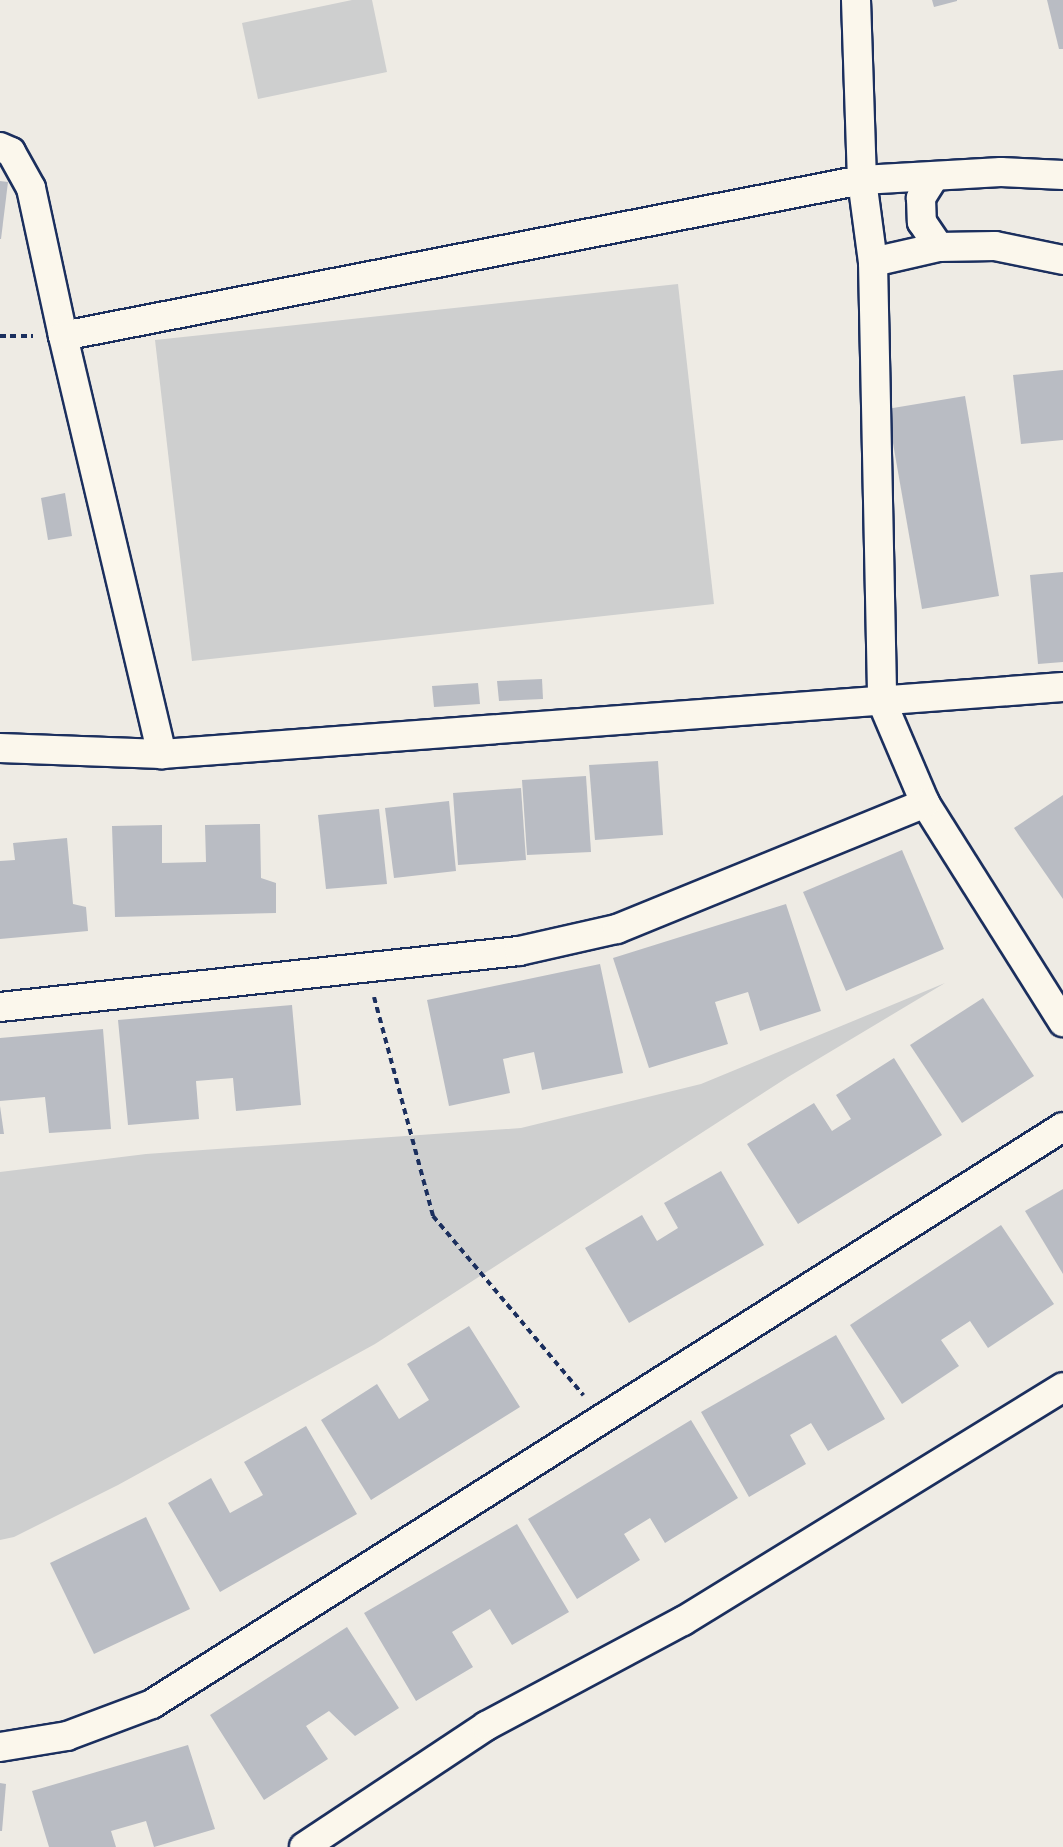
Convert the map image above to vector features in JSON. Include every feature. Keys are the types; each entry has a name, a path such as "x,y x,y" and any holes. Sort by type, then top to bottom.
{"street":[{"path":"856,0 862,180 873,262 882,702 925,803 1063,1022"},
{"path":"0,147 11,152 32,188 63,336 162,754"},
{"path":"63,336 862,180 1001,172 1063,175"},
{"path":"934,177 921,198 922,222 939,247"},
{"path":"873,262 939,247 995,246 1063,260"},
{"path":"0,748 162,754 1063,687"},
{"path":"0,1007 519,951 616,929 925,803"},
{"path":"0,1747 67,1736 152,1704 1063,1127"},
{"path":"304,1847 486,1726 683,1621 1063,1388"}],"path":[{"path":"366,967 433,1216 603,1419"}],"shaded area":[{"path":"352,0 372,0 387,72 258,99 242,23"},
{"path":"678,284 714,604 192,661 155,340"},
{"path":"945,983 788,1077 375,1344 118,1485 14,1537 0,1540 0,1172 146,1154 521,1128 701,1084"}],"building":[{"path":"932,0 957,0 957,1 934,7"},
{"path":"1047,0 1063,0 1063,49 1059,49"},
{"path":"0,181 8,182 1,239 0,239"},
{"path":"1063,370 1063,440 1021,444 1013,375"},
{"path":"965,396 999,596 922,609 887,409"},
{"path":"65,493 72,536 48,540 41,498"},
{"path":"1063,572 1063,662 1038,664 1030,575"},
{"path":"542,679 543,699 499,701 497,681"},
{"path":"478,683 480,704 434,707 432,686"},
{"path":"658,761 663,835 595,840 589,765"},
{"path":"586,776 591,852 527,855 522,780"},
{"path":"521,788 526,860 458,865 453,793"},
{"path":"1063,795 1063,899 1014,828"},
{"path":"449,801 456,871 394,878 385,808"},
{"path":"379,809 387,884 326,889 318,815"},
{"path":"260,824 261,878 276,883 276,913 115,917 112,826 162,825 162,863 206,862 205,825"},
{"path":"67,838 73,904 86,907 88,931 0,939 0,861 15,860 13,843"},
{"path":"902,850 944,949 846,991 803,892"},
{"path":"786,904 821,1011 760,1031 748,992 715,1002 728,1044 649,1068 613,958"},
{"path":"600,964 623,1073 542,1090 534,1052 503,1059 510,1093 449,1106 427,1000"},
{"path":"983,998 1034,1076 962,1123 910,1045"},
{"path":"292,1005 301,1105 236,1111 233,1078 196,1081 199,1119 128,1125 118,1020"},
{"path":"103,1029 111,1129 49,1133 45,1097 0,1101 0,1038"},
{"path":"894,1058 942,1135 798,1224 747,1144 814,1103 832,1131 851,1119 836,1095"},
{"path":"0,1106 4,1134 0,1134"},
{"path":"721,1171 764,1245 629,1323 585,1248 642,1215 657,1241 678,1228 664,1203"},
{"path":"1063,1189 1063,1274 1025,1211"},
{"path":"1001,1225 1054,1304 988,1348 970,1321 941,1340 959,1366 902,1404 850,1325"},
{"path":"469,1326 520,1407 371,1500 321,1420 377,1384 399,1419 429,1400 407,1364"},
{"path":"836,1335 885,1419 828,1451 811,1423 790,1435 806,1464 749,1497 701,1412"},
{"path":"691,1420 738,1498 665,1543 650,1518 624,1534 640,1560 577,1599 528,1519"},
{"path":"306,1426 357,1514 220,1592 168,1503 211,1478 230,1513 263,1495 244,1462"},
{"path":"146,1517 190,1609 94,1654 50,1563"},
{"path":"517,1524 569,1612 512,1645 490,1609 452,1632 473,1667 416,1701 364,1613"},
{"path":"347,1627 399,1708 355,1736 329,1711 306,1726 328,1759 264,1800 210,1715"},
{"path":"188,1745 215,1829 154,1847 146,1821 111,1831 116,1847 49,1847 32,1791"},
{"path":"0,1783 6,1784 2,1831 0,1831"}]}
